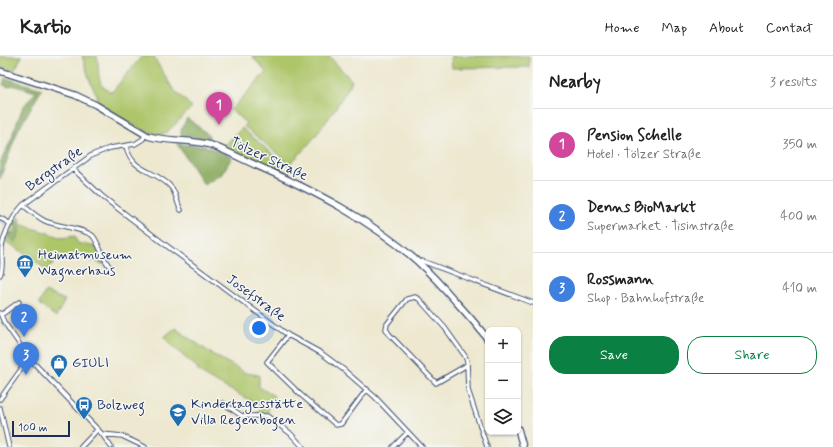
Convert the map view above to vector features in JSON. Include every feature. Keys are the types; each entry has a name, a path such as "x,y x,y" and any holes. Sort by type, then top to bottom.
{"main road":[{"name":"Tölzer Straße","path":"0,72 75,95 96,105 145,135 158,139 202,143 213,146 314,193 349,213 398,245 419,263 476,323 485,336"},
{"path":"520,435 523,447"}],"street":[{"name":"Bergstraße","path":"0,275 2,269 2,246 15,214 23,205 92,155 110,148 126,146 139,142 145,135"},
{"path":"126,146 131,160 136,165 165,181 172,188 181,210"},
{"name":"Josefstraße","path":"73,169 135,223 288,335 321,353 344,370 367,389 422,447"},
{"path":"23,205 34,215 46,222 83,231 92,236 104,260 109,266"},
{"path":"0,218 11,224"},
{"path":"419,263 422,260 533,303"},
{"path":"467,365 436,383 389,334 386,327 393,315 407,299 415,297 419,299 445,328 465,356 467,365 468,390 487,447"},
{"path":"19,302 0,314 2,324 29,358 98,429 111,445 115,435"},
{"path":"288,335 267,362 300,395 336,424 341,424 367,389"},
{"path":"0,399 29,358"},
{"path":"223,403 242,416 266,416 290,433 303,447"},
{"path":"0,408 9,447"},
{"path":"81,447 98,429"},
{"path":"394,447 408,432"},
{"path":"102,434 115,435 134,441 145,447"}],"green space":[{"path":"0,56 22,56 14,71 0,67"},
{"path":"82,56 97,56 99,78 103,86 112,92 142,56 153,56 173,89 192,107 163,134 149,132 139,128 109,110 96,100 98,97 91,84"},
{"path":"252,56 329,56 352,81 324,125 307,147 289,164 287,164 280,156 244,126 246,123 231,110 266,72"},
{"path":"451,56 529,56 529,67 452,68"},
{"path":"5,78 42,89 18,130 0,179 0,163 13,136 12,135 23,107 36,92 12,85 9,87 3,85"},
{"path":"187,118 209,135 207,142 199,138 181,134 181,130"},
{"path":"242,128 283,163 281,170 276,172 222,148"},
{"path":"177,144 205,146 232,157 222,174 204,185"},
{"path":"16,217 21,219 20,224 63,238 75,236 77,243 96,247 105,265 84,257 57,259 46,270 28,255 6,242"},
{"path":"15,219 21,227 16,243 8,236 9,232 13,235 16,231 17,227 13,225"},
{"path":"45,292 65,300 56,317 39,304"},
{"path":"175,328 212,354 246,373 259,375 259,387 274,396 268,410 268,414 257,415 261,406 208,378 197,370 198,368 183,356 164,337"}],"waterway":[{"path":"0,221 6,225"}],"place":[{"name":"Pension Schelle","path":"219,125"},
{"name":"Heimatmuseum Wagnerhaus","path":"25,278"},
{"name":"Denns BioMarkt","path":"24,337"},
{"name":"Rossmann","path":"26,375"},
{"name":"GIULI","path":"59,378"},
{"name":"Bolzweg","path":"84,420"},
{"name":"Kindertagesstätte Villa Regenbogen","path":"178,427"}]}
